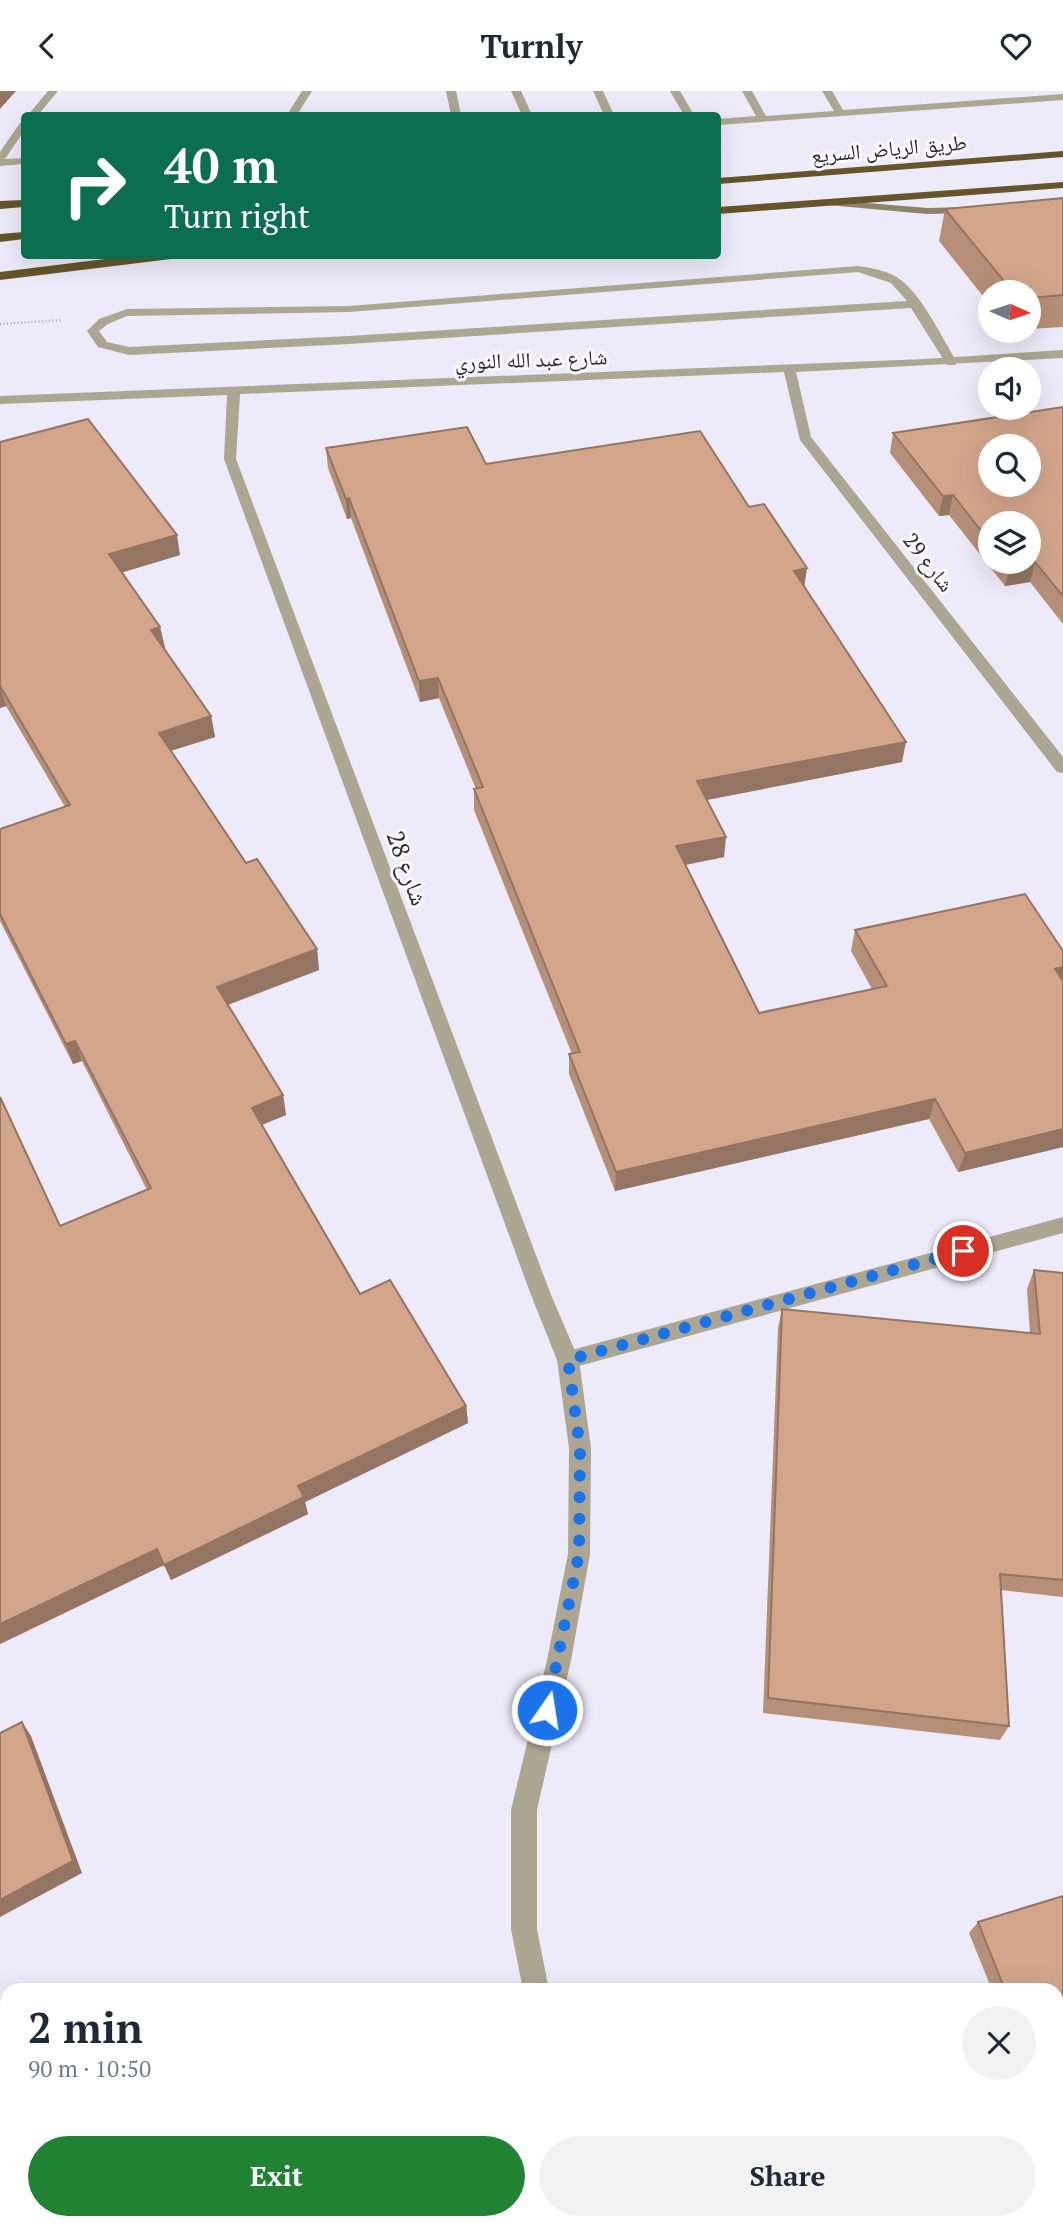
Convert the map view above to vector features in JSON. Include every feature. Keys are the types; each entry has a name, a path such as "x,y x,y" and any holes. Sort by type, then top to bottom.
{"highway":[{"name":"طريق الرياض السريع","path":"721,181 1063,154"},
{"path":"721,211 1063,185"},
{"path":"0,205 21,204"},
{"path":"0,238 21,236"},
{"path":"0,276 138,259"}],"main road":[{"path":"832,203 927,211 981,209"}],"street":[{"path":"36,112 53,91"},
{"path":"294,112 307,91"},
{"path":"451,91 455,112"},
{"path":"516,91 526,112"},
{"path":"598,91 608,112"},
{"path":"675,91 686,112"},
{"path":"747,91 763,119"},
{"path":"827,91 840,113"},
{"path":"974,91 984,103"},
{"path":"721,122 840,113 911,103 984,103 1059,95"},
{"path":"0,161 21,130"},
{"path":"0,161 21,161"},
{"path":"912,304 129,351 104,346 96,339 93,331 98,324 117,316 143,313 349,309 858,269 888,277 899,284 951,362"},
{"name":"شارع عبد الله النوري","path":"0,400 951,362 1063,353"},
{"name":"شارع 29","path":"789,368 805,436 1063,768"},
{"name":"شارع 28","path":"234,389 230,459 536,1282 568,1360 580,1448 579,1554 559,1660 524,1810 524,1929 535,1983"},
{"path":"568,1360 1063,1225"}],"path":[{"path":"0,324 117,316"}],"building":[{"path":"1063,198 1063,295 1041,297 1041,280 1003,280 945,209"},
{"path":"1063,407 1063,596 1041,569 1041,511 978,511 978,527 953,495 943,496 893,433 978,420 1041,420 1041,410"},
{"path":"88,419 177,535 109,554 160,627 151,630 211,716 159,733 246,863 257,859 317,949 217,987 283,1095 252,1108 360,1294 390,1280 466,1406 298,1486 304,1497 164,1565 157,1549 0,1624 0,1097 60,1226 151,1188 75,1041 66,1044 0,914 0,829 70,805 0,686 0,442"},
{"path":"467,427 486,464 700,431 749,507 764,504 807,568 794,571 906,742 697,781 726,837 676,846 759,1013 887,986 855,930 1025,894 1063,951 1063,967 1055,969 1063,981 1063,1129 965,1153 935,1099 616,1172 569,1054 580,1052 474,789 483,787 438,678 419,681 349,498 346,499 326,448"},
{"path":"1034,1270 1063,1273 1063,1580 1000,1574 1009,1726 768,1698 782,1309 1040,1334"},
{"path":"22,1722 73,1861 0,1900 0,1733"},
{"path":"1063,1896 1063,1983 1002,1983 978,1922"}],"route":[{"path":"547,1710 579,1554 580,1448 568,1360 963,1251"}]}
